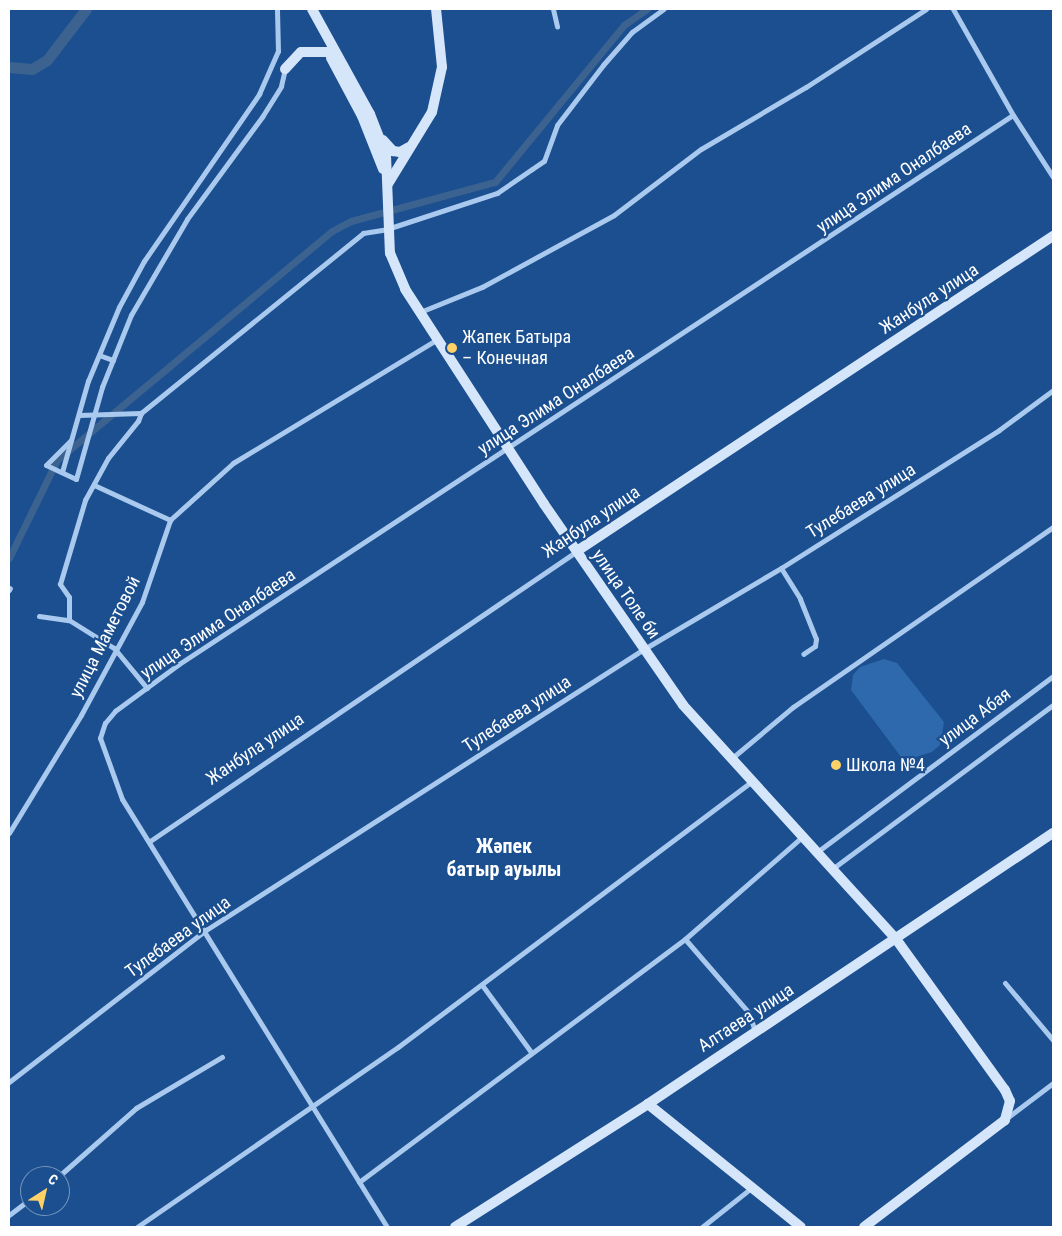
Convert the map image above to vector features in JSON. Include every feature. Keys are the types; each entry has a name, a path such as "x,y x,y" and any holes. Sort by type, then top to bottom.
{"main road":[{"path":"305,9 362,116 388,184"},
{"path":"312,9 379,134 393,151 400,152 410,146"},
{"path":"388,184 432,112 442,67 436,9"},
{"path":"285,69 301,52 328,52"},
{"name":"улица Толе би","path":"379,134 386,155 388,184 387,228 390,253 405,289 576,551 683,705 896,939 1005,1090 1010,1101 1005,1120"},
{"name":"Жанбула улица","path":"576,551 1053,236"},
{"name":"Алтаева улица","path":"456,1227 648,1104 1053,833"},
{"path":"648,1104 750,1189 801,1227"},
{"path":"864,1227 1005,1120"}],"street":[{"path":"62,472 99,355 144,261 259,94 278,51 277,9"},
{"path":"553,9 557,28"},
{"path":"69,620 69,597 60,584 84,500 108,458 138,421 141,413 363,233 387,228 497,193 544,161 557,125 603,65 632,32 664,9"},
{"path":"420,312 482,287 614,215 700,149 806,87 926,9"},
{"path":"953,9 1013,115 1053,177"},
{"path":"71,440 46,465 76,479 94,412 131,315 156,268 187,219 262,117 281,86 285,69"},
{"name":"улица Элима Оналбаева","path":"150,841 122,799 100,738 114,711 1013,115"},
{"name":"улица Маметовой","path":"9,833 81,715 114,648 142,602 170,520 233,462 438,339"},
{"path":"99,355 113,360"},
{"name":"Тулебаева улица","path":"9,1082 206,930 644,649 781,568 999,430 1053,390"},
{"path":"79,415 94,412 141,413"},
{"path":"94,485 170,520"},
{"path":"732,759 793,707 1053,527"},
{"name":"Жанбула улица","path":"150,841 576,551"},
{"path":"781,568 800,599 816,639 815,646 803,654"},
{"path":"39,616 69,620 114,648 147,688"},
{"name":"улица Абая","path":"817,852 1053,676"},
{"name":"улица Абая","path":"832,869 1053,705"},
{"path":"137,1227 311,1105 398,1047 752,781"},
{"path":"359,1182 685,939 802,837"},
{"path":"150,841 387,1227"},
{"path":"685,939 749,1013 755,1031"},
{"path":"1005,983 1053,1040"},
{"path":"482,985 531,1052"},
{"path":"70,1166 136,1108 222,1058"},
{"path":"1005,1120 1053,1083"},
{"path":"702,1227 750,1189"},
{"path":"9,1215 20,1206"}],"shaded area":[{"path":"884,659 897,663 944,722 940,745 932,752 910,759 901,757 851,690 853,675 860,667"}],"waterway":[{"path":"9,67 32,69 47,60 86,9"},
{"path":"9,558 57,460 332,231 351,221 495,182 624,25 647,9"}],"place":[{"name":"Жапек Батыра – Конечная","path":"452,348"},
{"name":"Школа №4","path":"836,765"}],"district":[{"name":"Жәпек батыр ауылы","path":"504,858"}]}
